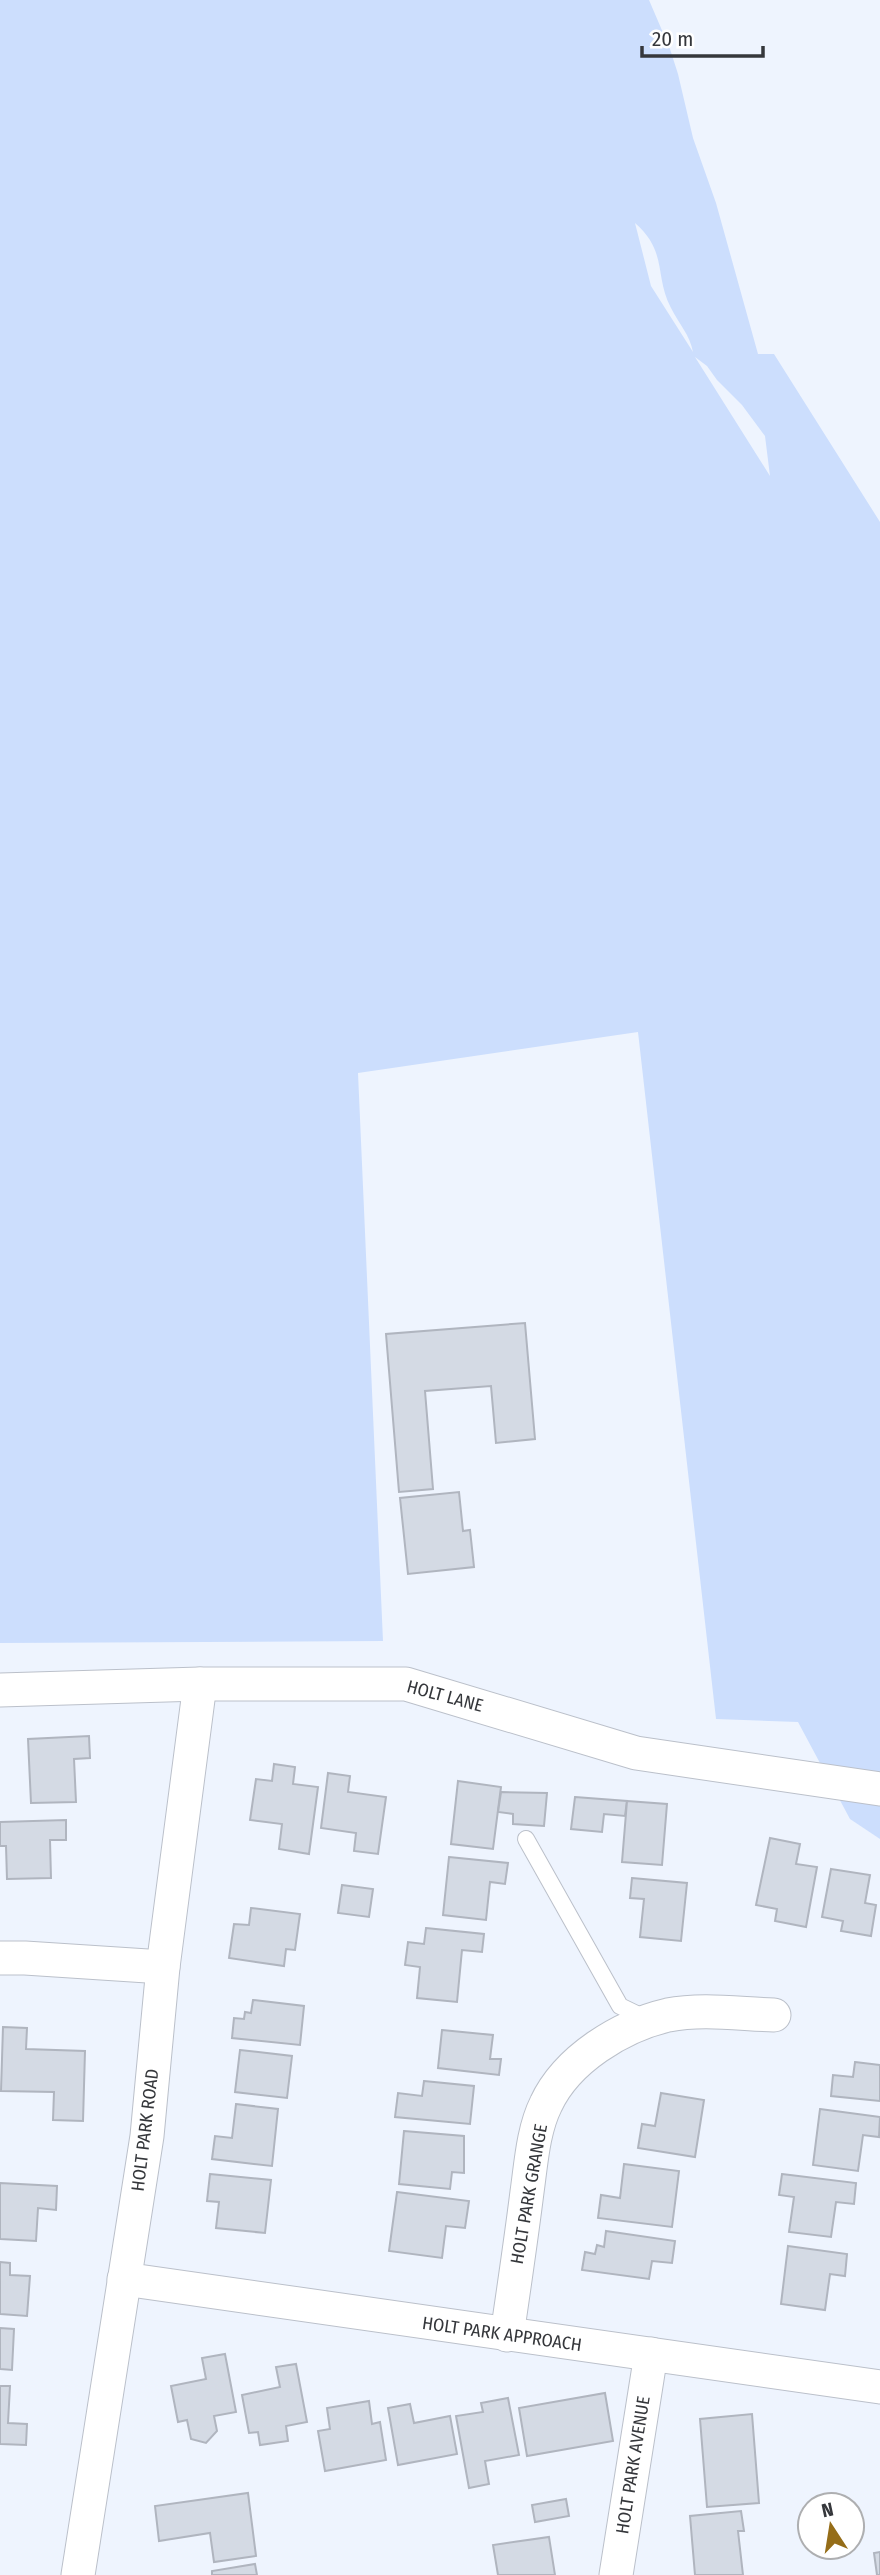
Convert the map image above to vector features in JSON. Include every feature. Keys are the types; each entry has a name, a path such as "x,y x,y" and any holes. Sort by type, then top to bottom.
{"street":[{"name":"HOLT LANE","path":"0,1690 200,1684 406,1684 636,1753 880,1789"},
{"name":"HOLT PARK ROAD","path":"78,2575 147,2136 163,1967 200,1684"},
{"path":"0,1958 163,1967"},
{"name":"HOLT PARK GRANGE","path":"507,2335 534,2146 545,2104 565,2075 594,2049 631,2027 668,2015 705,2012 774,2015"},
{"name":"HOLT PARK APPROACH","path":"124,2279 880,2387"},
{"name":"HOLT PARK AVENUE","path":"616,2575 651,2354"}],"lane":[{"path":"526,1839 620,2006 651,2021"}],"shaded area":[{"path":"0,0 649,0 678,74 693,138 716,203 758,354 774,354 880,522 880,1839 850,1819 798,1722 716,1719 638,1032 358,1073 383,1641 0,1643","holes":["635,223 652,244 666,296 693,352 651,286","695,357 707,366 742,405 765,436 770,476"]}],"building":[{"path":"525,1323 535,1439 496,1443 491,1386 425,1391 433,1489 399,1492 386,1334"},
{"path":"459,1492 463,1531 470,1530 474,1567 408,1574 400,1498"},
{"path":"89,1736 90,1758 74,1759 76,1802 31,1803 28,1739"},
{"path":"274,1764 295,1767 293,1784 318,1787 309,1854 279,1849 282,1824 250,1820 256,1779 272,1781"},
{"path":"328,1773 350,1776 348,1792 386,1797 378,1854 354,1851 356,1833 321,1828"},
{"path":"458,1781 501,1787 493,1849 451,1844"},
{"path":"501,1792 547,1793 544,1826 513,1824 513,1814 498,1812"},
{"path":"575,1797 627,1801 625,1816 604,1814 602,1832 571,1829"},
{"path":"627,1801 667,1804 662,1865 622,1862"},
{"path":"66,1820 66,1840 50,1840 51,1878 7,1879 6,1846 0,1846 0,1822"},
{"path":"770,1838 800,1844 796,1864 817,1867 806,1927 775,1921 777,1909 756,1905"},
{"path":"449,1857 508,1863 505,1884 490,1882 486,1920 443,1915"},
{"path":"831,1869 870,1875 865,1903 876,1905 871,1936 841,1931 843,1921 822,1917"},
{"path":"632,1878 687,1883 681,1941 640,1937 644,1899 630,1898"},
{"path":"342,1885 373,1889 369,1917 338,1913"},
{"path":"251,1908 300,1914 295,1950 286,1949 284,1966 229,1958 234,1924 249,1925"},
{"path":"426,1928 484,1934 482,1952 462,1950 457,2002 417,1998 420,1967 405,1965 408,1942 424,1944"},
{"path":"253,2000 304,2006 300,2045 232,2038 234,2018 244,2019 245,2012 251,2013"},
{"path":"3,2027 27,2028 26,2049 85,2051 83,2121 53,2120 54,2092 1,2091"},
{"path":"442,2030 493,2035 490,2059 501,2059 499,2075 438,2068"},
{"path":"240,2050 292,2056 287,2098 235,2092"},
{"path":"855,2062 880,2065 880,2101 831,2096 833,2075 853,2077"},
{"path":"424,2081 474,2086 470,2124 395,2117 398,2093 422,2096"},
{"path":"661,2093 704,2100 695,2157 638,2148 642,2124 655,2126"},
{"path":"236,2104 278,2109 272,2166 212,2159 215,2136 232,2138"},
{"path":"820,2109 880,2117 879,2137 863,2135 858,2171 813,2165"},
{"path":"404,2131 464,2136 464,2173 452,2172 450,2189 399,2184"},
{"path":"624,2164 679,2171 672,2227 598,2218 601,2195 620,2198"},
{"path":"210,2174 271,2180 265,2233 216,2228 219,2202 207,2201"},
{"path":"782,2174 856,2183 854,2204 836,2202 831,2237 789,2232 794,2197 779,2195"},
{"path":"0,2183 57,2186 56,2210 38,2208 36,2241 0,2239"},
{"path":"397,2192 469,2201 465,2228 446,2226 442,2258 389,2251"},
{"path":"606,2231 675,2241 672,2263 652,2261 649,2279 582,2270 585,2252 595,2254 597,2245 604,2247"},
{"path":"788,2246 847,2254 845,2276 830,2274 825,2310 781,2304"},
{"path":"0,2262 10,2263 10,2275 30,2276 27,2316 0,2314"},
{"path":"0,2328 14,2329 12,2370 0,2369"},
{"path":"225,2354 236,2412 214,2416 217,2431 206,2443 191,2439 187,2420 178,2422 171,2386 206,2379 202,2358"},
{"path":"296,2364 307,2422 286,2426 288,2441 260,2445 258,2432 249,2433 242,2395 280,2387 276,2367"},
{"path":"0,2386 10,2386 8,2423 27,2424 26,2445 0,2444"},
{"path":"605,2393 613,2441 527,2456 519,2408"},
{"path":"508,2398 519,2455 485,2461 489,2484 469,2488 456,2416 483,2412 481,2403"},
{"path":"369,2401 372,2424 380,2422 386,2460 325,2471 318,2431 330,2429 327,2408"},
{"path":"410,2404 414,2423 450,2416 457,2454 398,2465 388,2408"},
{"path":"752,2414 759,2503 707,2507 700,2419"},
{"path":"248,2493 256,2556 214,2562 210,2533 159,2541 155,2506"},
{"path":"566,2499 569,2516 535,2522 532,2505"},
{"path":"741,2511 744,2531 738,2531 743,2575 695,2575 690,2516"},
{"path":"549,2537 555,2575 498,2575 493,2545"},
{"path":"880,2552 880,2575 877,2575 874,2553"},
{"path":"255,2564 257,2575 212,2575 212,2571"}]}
